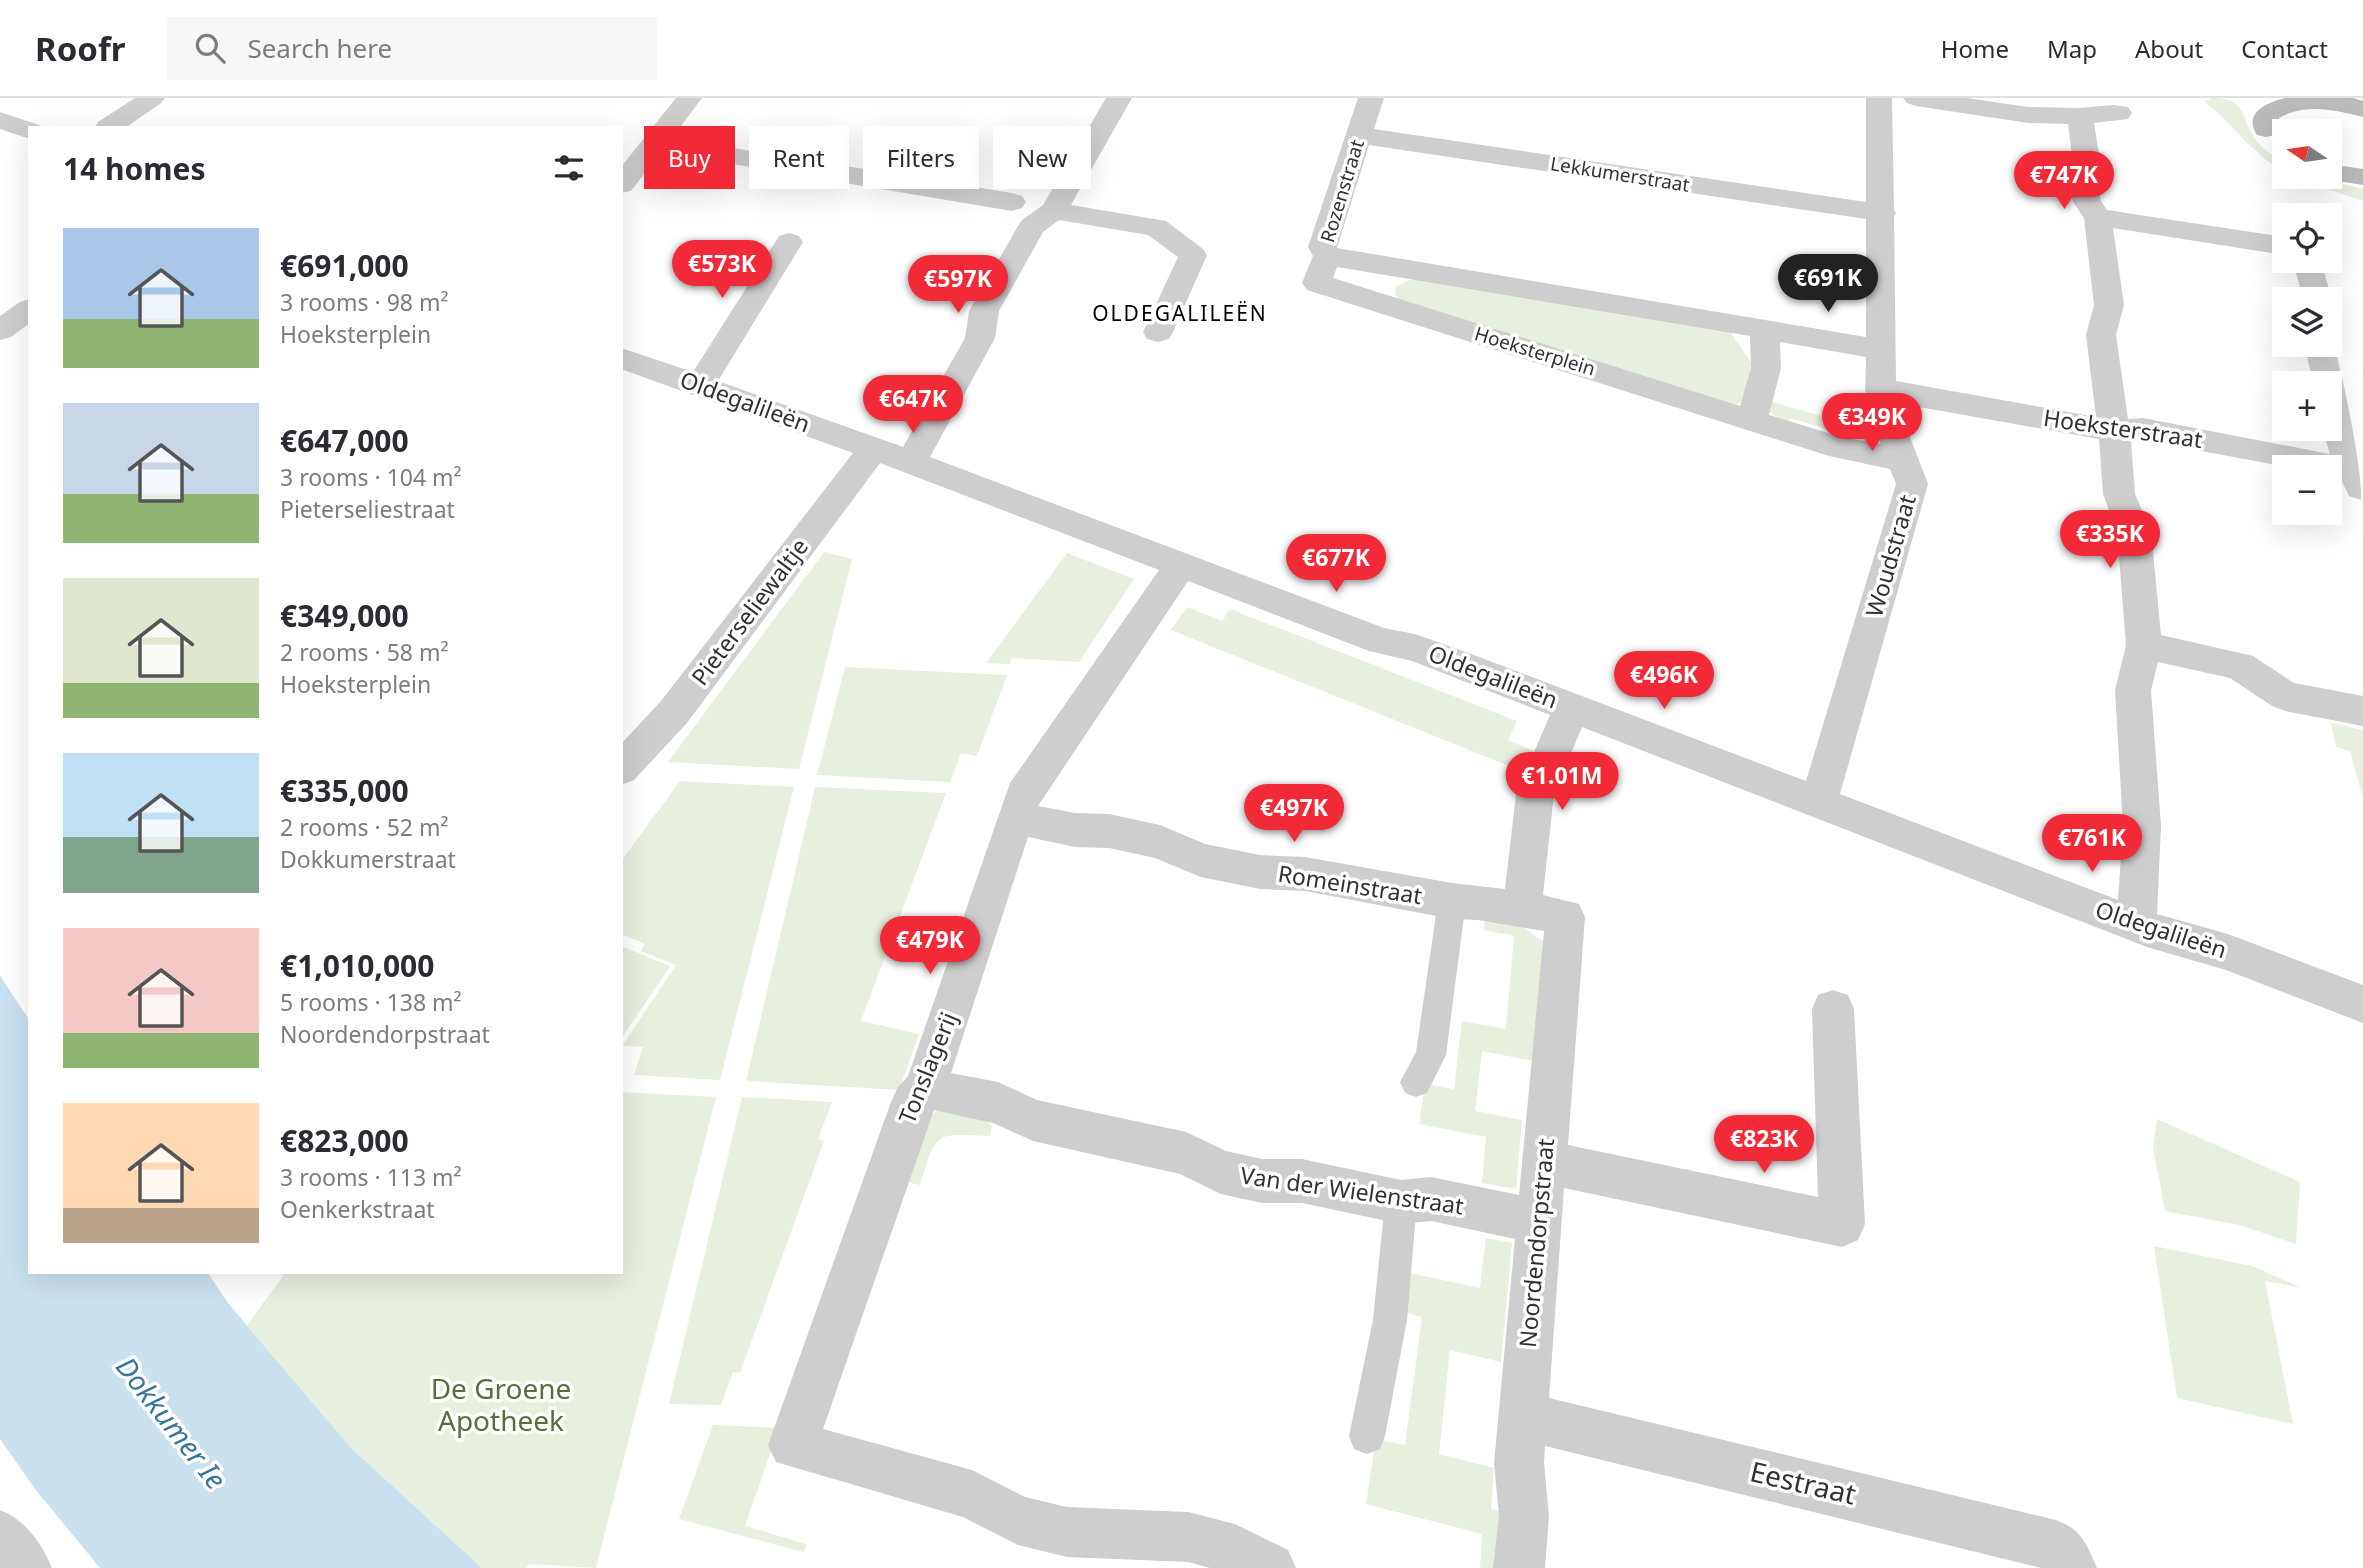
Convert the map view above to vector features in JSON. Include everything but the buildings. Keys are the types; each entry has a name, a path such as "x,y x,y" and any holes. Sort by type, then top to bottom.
{"main road":[{"path":"2266,129 2266,116 2275,105 2293,99 2317,98 2357,105"},
{"path":"2246,100 2272,136"},
{"path":"2342,174 2363,177"}],"street":[{"path":"110,126 152,98"},
{"path":"667,126 689,98"},
{"path":"911,462 980,338 984,311 1025,238 1032,226 1054,211 1119,98"},
{"name":"Rozenstraat","path":"1322,270 1322,247 1371,98"},
{"name":"Woudstraat","path":"1819,802 1912,484 1884,415 1881,389 1882,214 1879,98"},
{"path":"1921,99 2028,115 2042,111 2080,116 2100,111 2119,114"},
{"path":"2080,116 2088,173 2083,182 2087,202 2098,217 2109,305 2101,335 2114,431 2119,494 2134,530 2144,645 2133,690 2142,827 2137,924"},
{"path":"0,143 18,126"},
{"name":"Lekkumerstraat","path":"1359,135 1882,214"},
{"path":"623,183 644,156"},
{"path":"735,156 1012,202"},
{"path":"1054,211 1156,227 1193,255 1158,332"},
{"path":"2098,217 2272,244"},
{"path":"700,386 789,242"},
{"path":"1322,270 1765,329 1882,350"},
{"name":"Hoeksterplein","path":"1322,270 1752,421 1840,447 1903,460"},
{"path":"0,330 28,310"},
{"path":"1752,421 1766,368 1765,329"},
{"name":"Oldegalileën","path":"623,359 911,462 1381,641 1415,648 2161,934 2228,952 2363,1004"},
{"name":"Hoeksterstraat","path":"1881,389 2114,431 2143,429 2304,459 2359,480"},
{"path":"2341,441 2359,480"},
{"name":"Pieterseliewaltje","path":"623,767 674,712 873,450"},
{"name":"Tonslagerij","path":"1181,565 1023,794 925,1087 913,1102 793,1445 972,1495 1018,1520 1067,1532 1188,1537 1235,1549 1270,1568"},
{"path":"2144,645 2241,666 2285,696 2363,711"},
{"path":"1522,909 1535,794 1572,707"},
{"name":"Romeinstraat","path":"1015,818 1075,830 1109,831 1147,839 1201,860 1260,872 1305,874 1452,901 1478,902 1565,917"},
{"name":"Noordendorpstraat","path":"1520,1568 1524,1516 1519,1463 1565,917"},
{"path":"1544,1162 1842,1224 1833,1009"},
{"name":"Van der Wielenstraat","path":"925,1087 998,1104 1033,1119 1186,1154 1221,1172 1262,1181 1302,1181 1401,1202 1431,1199 1538,1221"},
{"name":"Eestraat","path":"1523,1416 2056,1545 2071,1568"},
{"path":"0,1535 26,1568"}],"lane":[{"path":"1416,1082 1431,1055 1452,901"},
{"path":"1367,1436 1377,1398 1398,1254 1401,1202"}],"green space":[{"path":"2212,98 2223,99 2237,105 2257,141 2272,155 2272,164 2258,153 2205,101"},
{"path":"2342,184 2363,189 2363,201 2328,189 2342,189"},
{"path":"1415,278 1730,331 1751,363 1748,388 1743,399 1734,406 1399,301 1395,295 1396,286"},
{"path":"1772,402 1832,419 1836,417 1848,440 1832,435 1832,431 1791,418 1786,424 1770,412"},
{"path":"824,552 852,559 799,769 668,762"},
{"path":"1067,553 1134,579 1079,662 1012,658 1010,664 986,663"},
{"path":"1187,607 1222,621 1230,609 1517,721 1508,740 1534,751 1524,772 1171,630"},
{"path":"845,667 1007,675 977,756 961,753 950,782 817,775"},
{"path":"2331,723 2363,730 2363,798 2350,751 2336,747"},
{"path":"680,781 794,787 720,1080 634,1075 643,1047 623,1044 676,965 641,951 645,944 623,935 623,858"},
{"path":"815,787 946,793 861,1021 919,1034 899,1090 746,1081"},
{"path":"1485,918 1520,925 1544,942 1534,1061 1482,1051 1475,1111 1522,1120 1516,1189 1482,1183 1486,1137 1419,1124 1425,1084 1454,1089 1462,1021 1506,1029 1514,936 1484,930"},
{"path":"623,947 670,966 623,1036"},
{"name":"De Groene Apotheek","path":"623,1092 716,1097 596,1568 530,1564 526,1568 482,1568 351,1448 247,1325 285,1274 623,1274"},
{"path":"742,1097 832,1102 818,1139 824,1141 740,1373 733,1372 721,1405 669,1404"},
{"path":"940,1108 980,1116 992,1126 990,1136 958,1135 940,1139 930,1153 920,1185 902,1181 921,1125"},
{"path":"2157,1119 2300,1182 2296,1244 2239,1225 2165,1211 2153,1147"},
{"path":"1486,1238 1512,1243 1501,1362 1450,1350 1439,1454 1494,1468 1491,1509 1508,1514 1504,1568 1480,1568 1482,1534 1366,1504 1376,1439 1405,1445 1422,1317 1403,1312 1410,1273 1480,1288"},
{"path":"2154,1246 2252,1266 2302,1288 2265,1281 2293,1424 2177,1398"},
{"path":"713,1425 779,1428 745,1526 806,1544 804,1552 679,1519"}],"water":[{"name":"Dokkumer Ie","path":"0,976 28,1018 28,1274 208,1274 228,1303 351,1448 482,1568 100,1568 35,1489 0,1439"}],"district":[{"name":"OLDEGALILEËN","path":"1180,314"}]}
